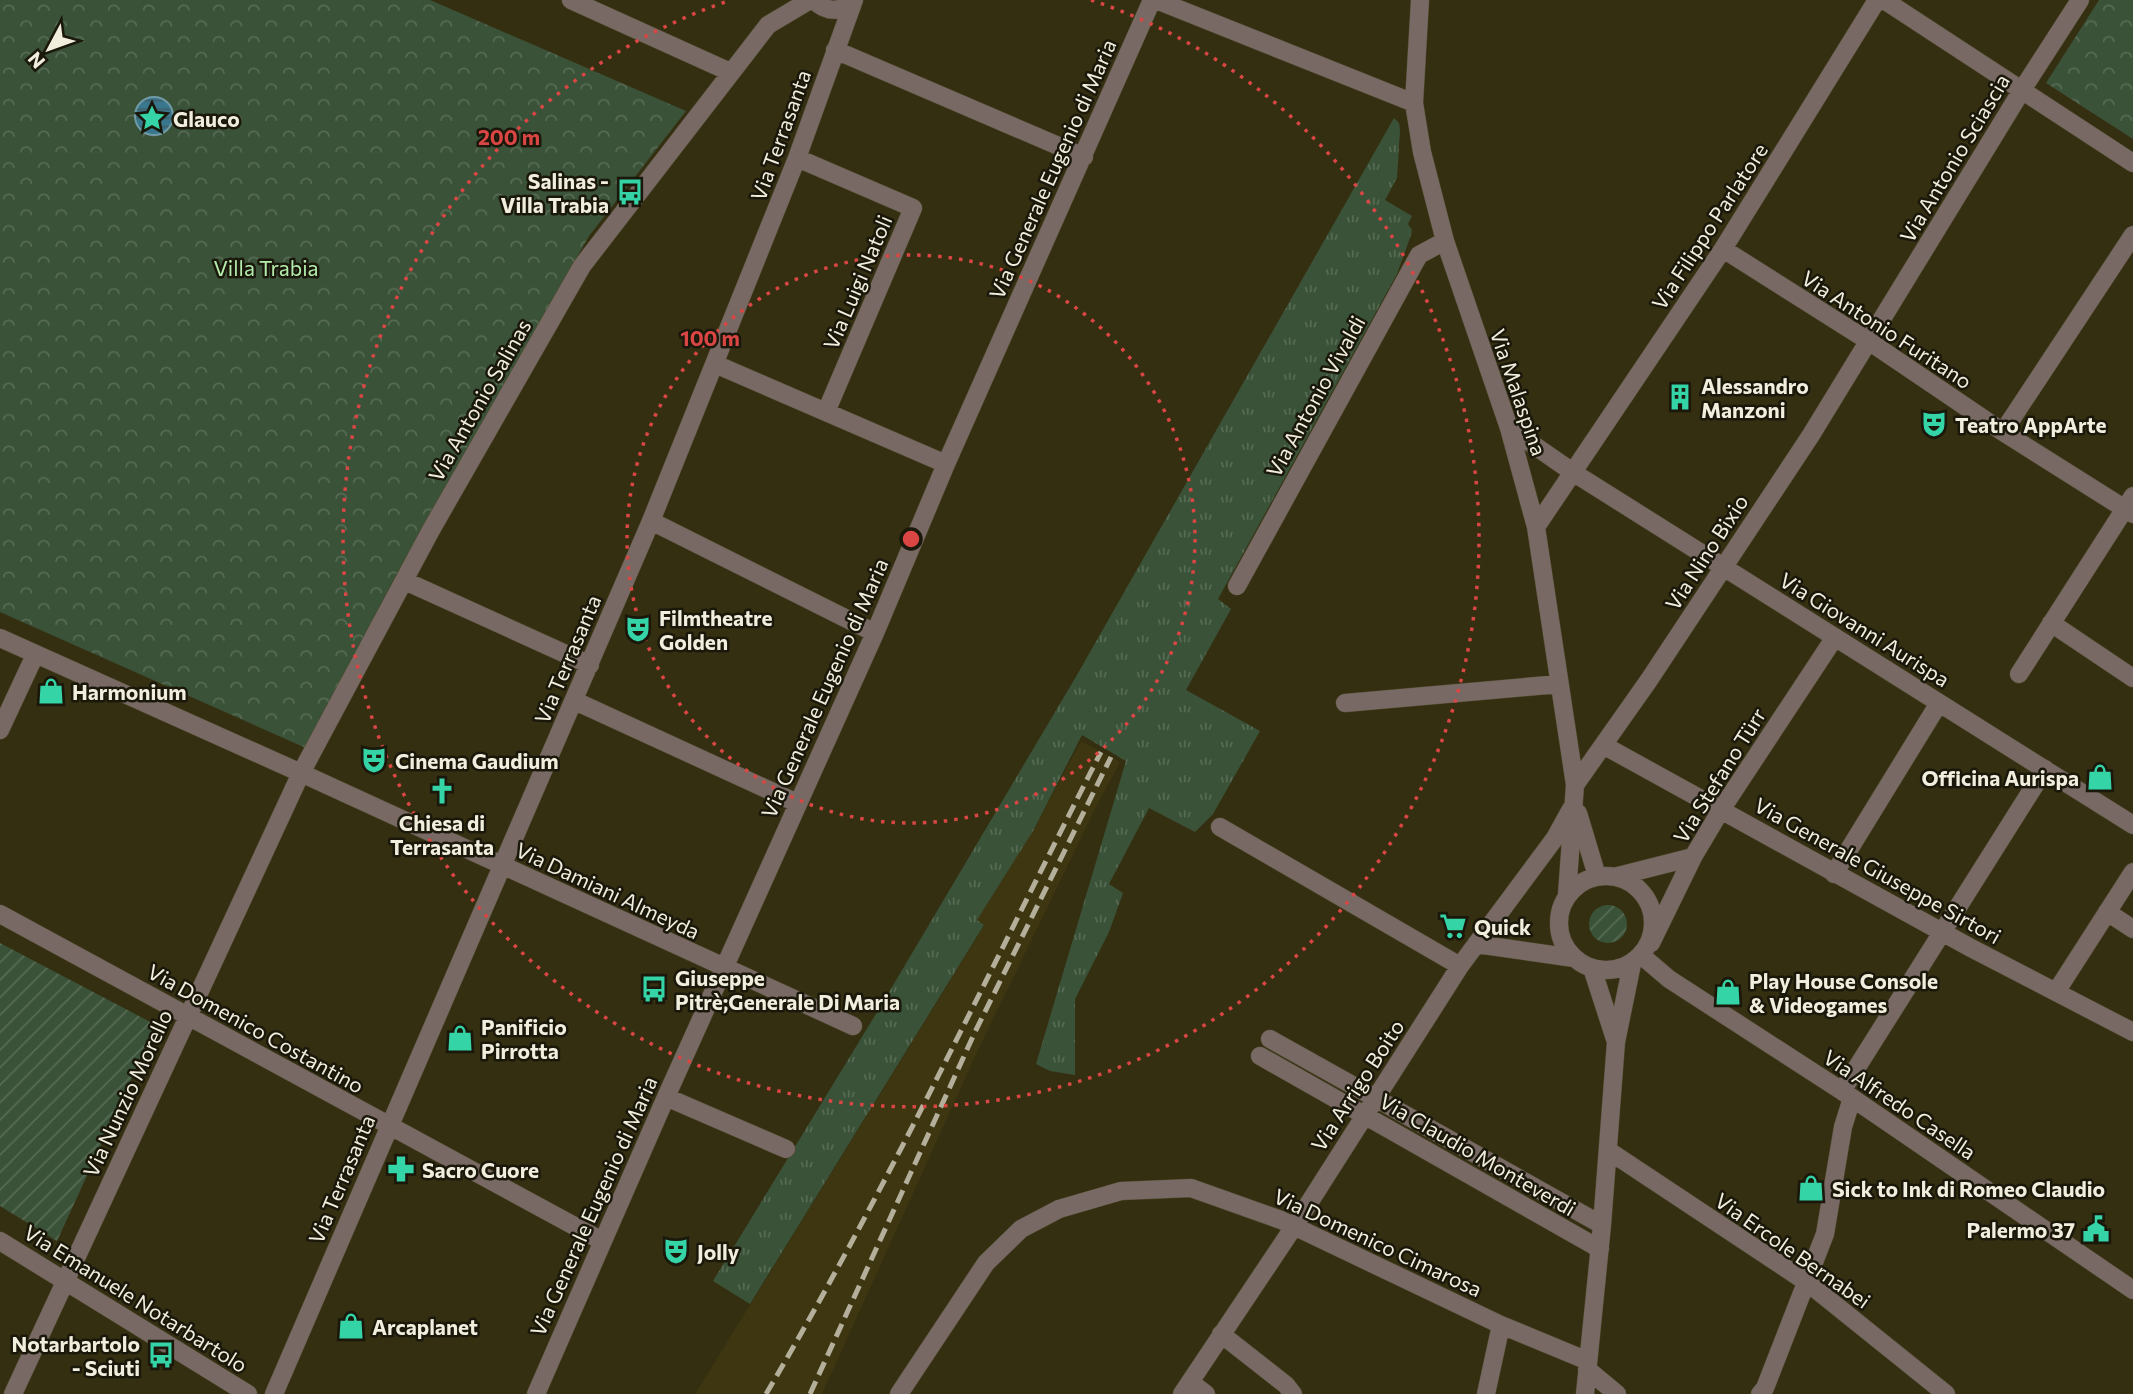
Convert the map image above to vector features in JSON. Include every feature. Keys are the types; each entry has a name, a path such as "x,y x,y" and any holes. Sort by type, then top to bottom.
{"street":[{"path":"571,0 730,72"},
{"path":"812,0 825,9 833,10 841,9 854,0"},
{"name":"Via Antonio Salinas","path":"301,773 431,530 582,266 768,25 812,0"},
{"name":"Via Terrasanta","path":"274,1394 651,521 797,158 854,0"},
{"path":"1154,0 1414,103"},
{"name":"Via Generale Eugenio di Maria","path":"536,1394 1154,0"},
{"name":"Via Malaspina","path":"1420,0 1414,103 1422,152 1445,241 1509,428 1536,527 1575,785 1575,803"},
{"name":"Via Filippo Parlatore","path":"1536,527 1723,249 1877,0"},
{"path":"1884,0 2133,163"},
{"name":"Via Antonio Sciascia","path":"1870,342 2022,90 2080,0"},
{"path":"835,50 1084,157"},
{"name":"Via Luigi Natoli","path":"797,158 913,208 825,412"},
{"path":"2003,432 2133,235"},
{"name":"Via Antonio Vivaldi","path":"1237,586 1419,255 1445,241"},
{"name":"Via Antonio Furitano","path":"1723,249 1870,342 2003,432 2130,507"},
{"name":"Via Nino Bixio","path":"1575,785 1723,567 1870,342"},
{"path":"715,364 946,464"},
{"name":"Via Giovanni Aurispa","path":"1509,428 1573,473 2133,825"},
{"path":"2019,674 2130,507"},
{"path":"651,521 875,633"},
{"path":"405,582 590,665"},
{"path":"2051,623 2133,678"},
{"name":"Via Stefano Türr","path":"1642,954 1721,810 1835,637"},
{"name":"Via Damiani Almeyda","path":"0,638 853,1026"},
{"path":"0,730 35,655"},
{"path":"1345,703 1559,684"},
{"path":"575,701 797,803"},
{"path":"1834,874 1939,703"},
{"name":"Via Generale Giuseppe Sirtori","path":"1603,746 1834,874 2133,1032"},
{"path":"1760,1394 1765,1388 1808,1283 1825,1234 1847,1095 1942,932 2045,769"},
{"name":"Via Nunzio Morello","path":"13,1394 301,773"},
{"path":"1575,803 1597,876"},
{"path":"1574,958 1564,942 1560,909 1567,894 1575,803"},
{"name":"Via Arrigo Boito","path":"1186,1388 1295,1225 1460,966 1555,838 1575,803"},
{"path":"1220,827 1460,966"},
{"path":"1567,894 1583,881 1597,876 1618,876 1693,857"},
{"path":"2056,992 2133,872"},
{"path":"1585,1394 1609,1150 1616,1042 1653,922 1648,902 1633,885 1618,876"},
{"path":"2107,912 2133,929"},
{"name":"Via Domenico Costantino","path":"0,914 602,1241"},
{"path":"1476,944 1574,958 1592,968 1611,971 1642,954"},
{"name":"Via Alfredo Casella","path":"1642,954 1669,978 1847,1095 2133,1290"},
{"path":"1592,968 1616,1042"},
{"name":"Via Claudio Monteverdi","path":"1270,1039 1602,1225"},
{"name":"Via Claudio Monteverdi","path":"1259,1056 1600,1250"},
{"path":"666,1097 786,1149"},
{"name":"Via Ercole Bernabei","path":"1609,1150 1808,1283 1946,1394"},
{"name":"Via Domenico Cimarosa","path":"899,1394 986,1263 1021,1229 1059,1209 1121,1191 1191,1188 1295,1225 1588,1365 1618,1394"},
{"name":"Via Emanuele Notarbartolo","path":"0,1241 248,1394"},
{"path":"1486,1394 1501,1325"},
{"path":"1221,1334 1286,1385 1293,1394"},
{"path":"1186,1388 1206,1394"}],"shaded area":[{"path":"1081,741 1120,762 978,1050 822,1394 695,1394 984,926 976,921 1033,831"}],"green space":[{"name":"Villa Trabia","path":"0,0 430,0 686,111 589,236 395,577 306,748 0,612"},
{"path":"2099,0 2133,0 2133,139 2046,83"},
{"path":"1394,118 1399,123 1400,130 1397,178 1385,200 1412,216 1408,224 1412,230 1411,235 1397,274 1218,599 1231,609 1186,690 1260,731 1213,814 1195,832 1149,808 1109,884 1123,893 1109,932 1075,999 1075,1075 1050,1071 1036,1064 1126,761 1082,735 1033,831 977,920 984,925 750,1304 713,1281 879,1009 1077,675"},
{"path":"1608,905 1621,911 1627,924 1621,937 1608,943 1595,937 1589,924 1595,911"},
{"path":"0,943 156,1025 57,1241 0,1206"}],"water":[{"path":"154,97 167,103 173,116 167,129 154,135 141,129 135,116 141,103"}],"railway":[{"path":"766,1394 897,1156 1101,752"},
{"path":"810,1394 975,1032 1111,757"}],"place":[{"name":"Glauco","path":"152,118"},
{"name":"Salinas - Villa Trabia","path":"630,192"},
{"name":"Alessandro Manzoni","path":"1680,397"},
{"name":"Teatro AppArte","path":"1934,424"},
{"name":"Filmtheatre Golden","path":"638,629"},
{"name":"Harmonium","path":"51,691"},
{"name":"Cinema Gaudium","path":"374,760"},
{"name":"Officina Aurispa","path":"2100,777"},
{"name":"Chiesa di Terrasanta","path":"442,791"},
{"name":"Quick","path":"1453,926"},
{"name":"Giuseppe Pitrè;Generale Di Maria","path":"654,989"},
{"name":"Play House Console & Videogames","path":"1728,992"},
{"name":"Panificio Pirrotta","path":"460,1038"},
{"name":"Sacro Cuore","path":"401,1169"},
{"name":"Sick to Ink di Romeo Claudio","path":"1811,1188"},
{"name":"Palermo 37","path":"2096,1229"},
{"name":"Jolly","path":"676,1251"},
{"name":"Arcaplanet","path":"351,1326"},
{"name":"Notarbartolo - Sciuti","path":"161,1355"}]}
